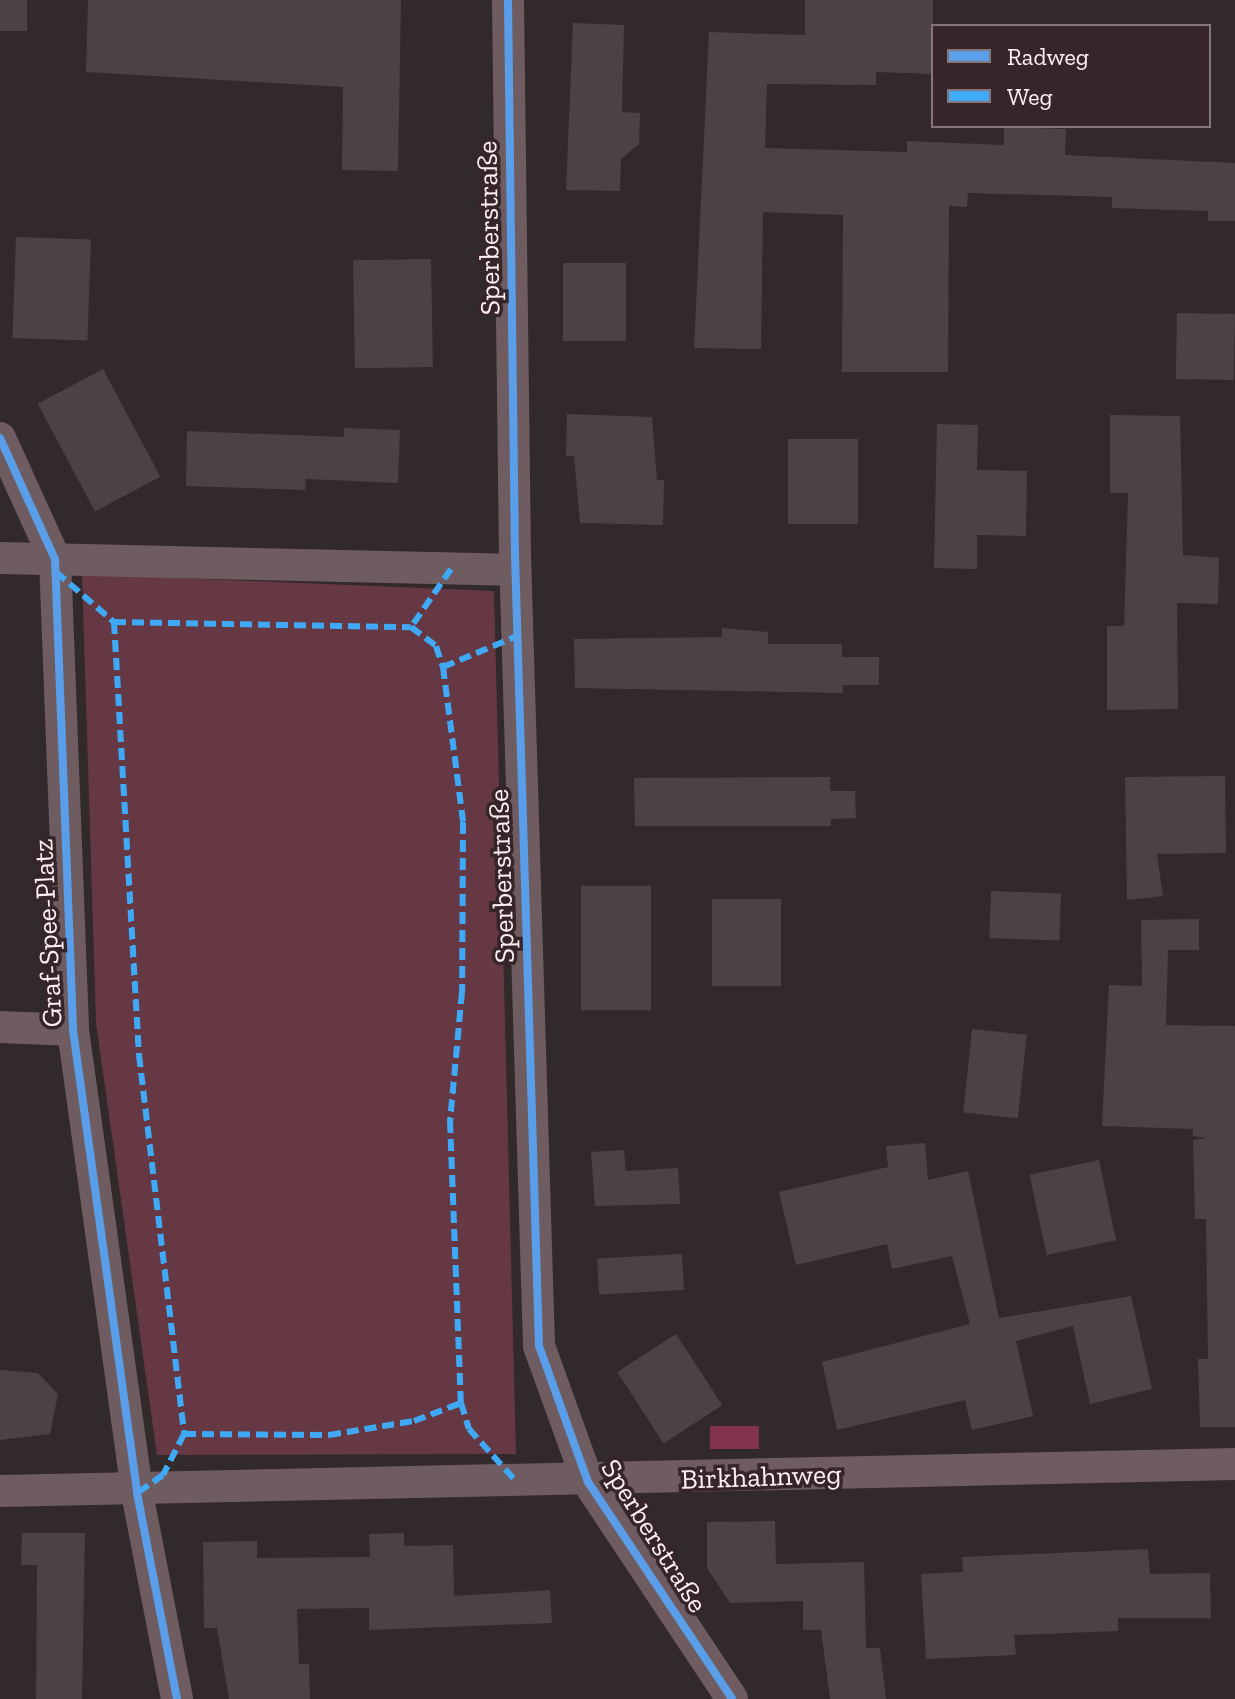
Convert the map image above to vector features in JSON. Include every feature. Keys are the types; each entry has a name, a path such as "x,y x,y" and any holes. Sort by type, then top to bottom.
{"street":[{"name":"Sperberstraße","path":"508,0 515,570 539,1346 588,1482 732,1699"},
{"path":"0,438 55,559"},
{"path":"0,558 515,570"},
{"name":"Graf-Spee-Platz","path":"55,559 73,1030 137,1493 177,1699"},
{"path":"0,1027 73,1030"},
{"name":"Birkhahnweg","path":"0,1491 137,1493 1235,1464"}],"shaded area":[{"path":"82,574 494,591 516,1454 157,1455 96,1023"},
{"path":"710,1426 759,1426 759,1449 710,1449"}],"building":[{"path":"0,0 27,0 27,31 0,31"},
{"path":"88,0 401,0 398,171 342,170 343,87 86,72"},
{"path":"805,0 933,0 931,74 876,72 876,85 767,84 765,148 907,152 907,141 1004,145 1004,128 1066,129 1065,155 1235,163 1235,221 1208,221 1208,211 1112,208 1112,197 968,193 967,207 949,206 948,372 842,372 843,215 763,212 761,349 694,348 709,32 805,35"},
{"path":"573,23 624,25 622,112 640,113 639,144 621,159 620,191 566,190"},
{"path":"16,237 91,240 87,341 12,338"},
{"path":"431,259 433,367 355,368 353,260"},
{"path":"563,263 626,263 626,341 563,341"},
{"path":"1177,313 1235,314 1234,380 1176,379"},
{"path":"103,369 160,477 95,511 38,404"},
{"path":"567,414 652,417 657,480 664,480 663,525 580,523 574,456 566,456"},
{"path":"1110,415 1180,416 1183,555 1219,558 1218,604 1177,603 1178,709 1107,710 1107,626 1124,626 1128,493 1110,493"},
{"path":"937,424 978,425 977,470 1027,471 1026,536 977,535 977,569 934,568"},
{"path":"344,428 400,430 398,483 306,479 305,490 186,486 187,431 344,437"},
{"path":"788,439 858,439 858,524 788,524"},
{"path":"722,628 768,632 768,644 842,644 842,657 879,657 879,685 843,685 843,693 575,688 574,639 722,637"},
{"path":"1225,776 1226,853 1157,854 1163,896 1127,900 1125,777"},
{"path":"830,777 830,791 855,791 856,818 831,819 831,826 635,826 634,778"},
{"path":"581,886 651,886 651,1010 581,1010"},
{"path":"991,891 1061,893 1059,940 989,938"},
{"path":"712,899 781,899 781,986 712,986"},
{"path":"1199,919 1199,950 1168,950 1166,1025 1235,1026 1235,1427 1200,1427 1198,1359 1208,1359 1206,1219 1195,1219 1193,1140 1207,1138 1193,1136 1193,1129 1102,1126 1109,985 1142,986 1141,920"},
{"path":"972,1029 1027,1035 1018,1118 963,1113"},
{"path":"925,1143 928,1180 968,1171 999,1318 1131,1296 1152,1389 1090,1404 1073,1326 1016,1341 1033,1416 972,1430 965,1400 837,1430 822,1362 970,1324 952,1256 892,1269 887,1244 796,1265 779,1192 888,1167 886,1146"},
{"path":"624,1150 626,1171 678,1168 680,1204 595,1206 591,1152"},
{"path":"1099,1160 1116,1240 1047,1255 1030,1175"},
{"path":"682,1254 684,1290 599,1294 597,1258"},
{"path":"676,1334 722,1405 664,1443 617,1372"},
{"path":"0,1370 38,1373 58,1394 50,1434 0,1440"},
{"path":"775,1521 776,1564 864,1562 866,1648 880,1648 886,1699 830,1699 821,1630 803,1630 803,1601 730,1603 707,1568 707,1522"},
{"path":"22,1533 85,1533 82,1699 36,1699 37,1565 21,1565"},
{"path":"404,1533 404,1546 453,1545 454,1596 550,1590 552,1623 369,1630 369,1608 297,1609 299,1664 309,1664 310,1699 229,1699 217,1628 204,1628 203,1542 257,1541 257,1558 370,1557 369,1534"},
{"path":"1148,1549 1150,1574 1210,1573 1211,1618 1118,1618 1118,1631 1014,1635 1016,1655 926,1659 921,1574 963,1572 962,1557"}],"marked path":[{"path":"451,569 411,627 436,646 443,667 463,822 462,992 450,1121 461,1403 469,1429 515,1480"},
{"path":"56,572 114,622 411,627"},
{"path":"114,622 139,1055 184,1434 163,1475 137,1493"},
{"path":"443,667 517,636"},
{"path":"184,1434 329,1435 414,1421 461,1403"}],"cycle path":[{"path":"508,0 515,556 539,1346 588,1482 732,1699"},
{"path":"0,438 55,559 73,1030 137,1493 177,1699"}]}
